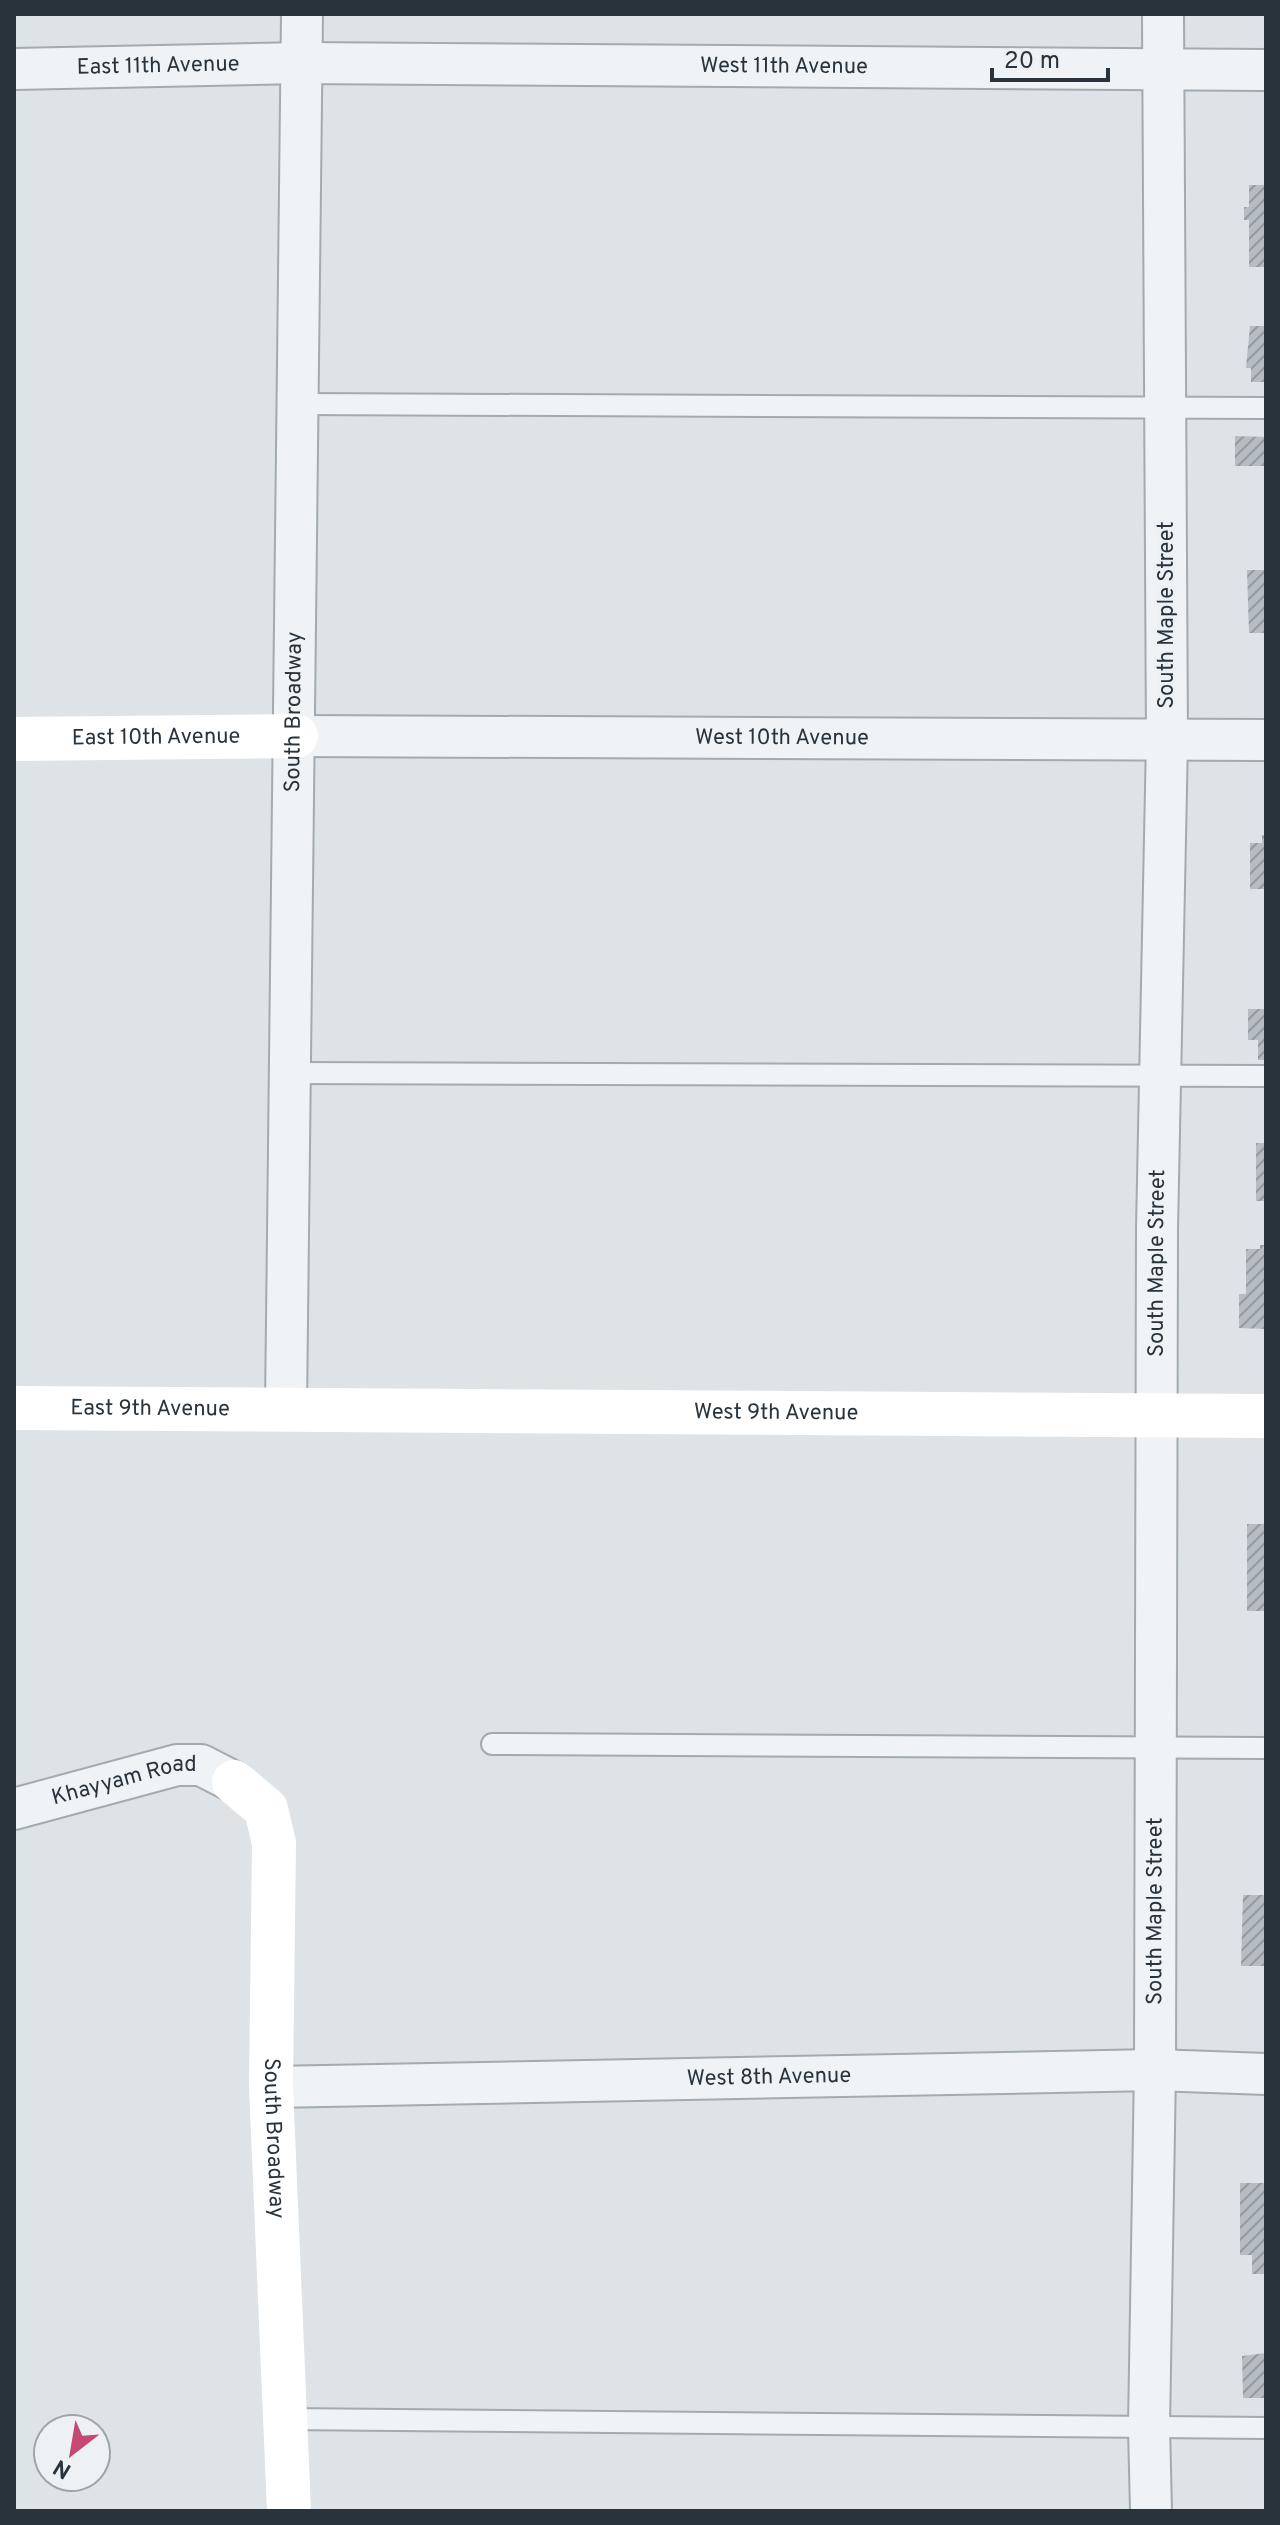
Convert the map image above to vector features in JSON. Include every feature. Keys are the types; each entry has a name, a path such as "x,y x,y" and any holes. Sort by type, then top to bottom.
{"street":[{"name":"South Broadway","path":"286,1408 302,14"},
{"name":"South Maple Street","path":"1151,2511 1149,2427 1155,2070 1160,1075 1167,740 1163,14"},
{"name":"East 11th Avenue","path":"14,69 302,63"},
{"name":"West 11th Avenue","path":"302,63 1266,70"},
{"name":"East 10th Avenue","path":"14,739 296,736"},
{"name":"West 10th Avenue","path":"296,736 1266,740"},
{"name":"East 9th Avenue","path":"14,1408 286,1408"},
{"name":"West 9th Avenue","path":"286,1408 1157,1412 1266,1416"},
{"name":"Khayyam Road","path":"14,1809 177,1765 201,1765 234,1782"},
{"name":"South Broadway","path":"234,1782 266,1809 274,1843 271,2087 284,2320 284,2419 289,2511"},
{"name":"West 8th Avenue","path":"271,2087 1155,2070 1266,2074"}],"lane":[{"path":"298,404 1266,408"},
{"path":"291,1073 1266,1076"},
{"path":"492,1744 1266,1748"},
{"path":"284,2419 1266,2428"}],"building":[{"path":"1249,185 1266,185 1266,267 1249,267 1249,220 1244,220 1244,207 1249,207"},
{"path":"1250,326 1266,326 1266,382 1251,382 1251,368 1246,368"},
{"path":"1235,436 1266,437 1266,466 1235,466"},
{"path":"1247,570 1266,570 1266,633 1249,633"},
{"path":"1262,835 1266,836 1266,889 1250,889 1250,843 1262,843"},
{"path":"1248,1009 1266,1009 1266,1060 1258,1060 1258,1040 1248,1040"},
{"path":"1256,1143 1266,1143 1266,1201 1256,1201"},
{"path":"1260,1245 1266,1245 1266,1329 1239,1328 1239,1294 1246,1294 1246,1249 1260,1249"},
{"path":"1247,1524 1266,1524 1266,1611 1247,1611"},
{"path":"1243,1895 1266,1895 1266,1966 1241,1966"},
{"path":"1240,2183 1266,2183 1266,2274 1252,2274 1252,2255 1240,2255"},
{"path":"1266,2353 1266,2398 1243,2398 1242,2356"}]}
